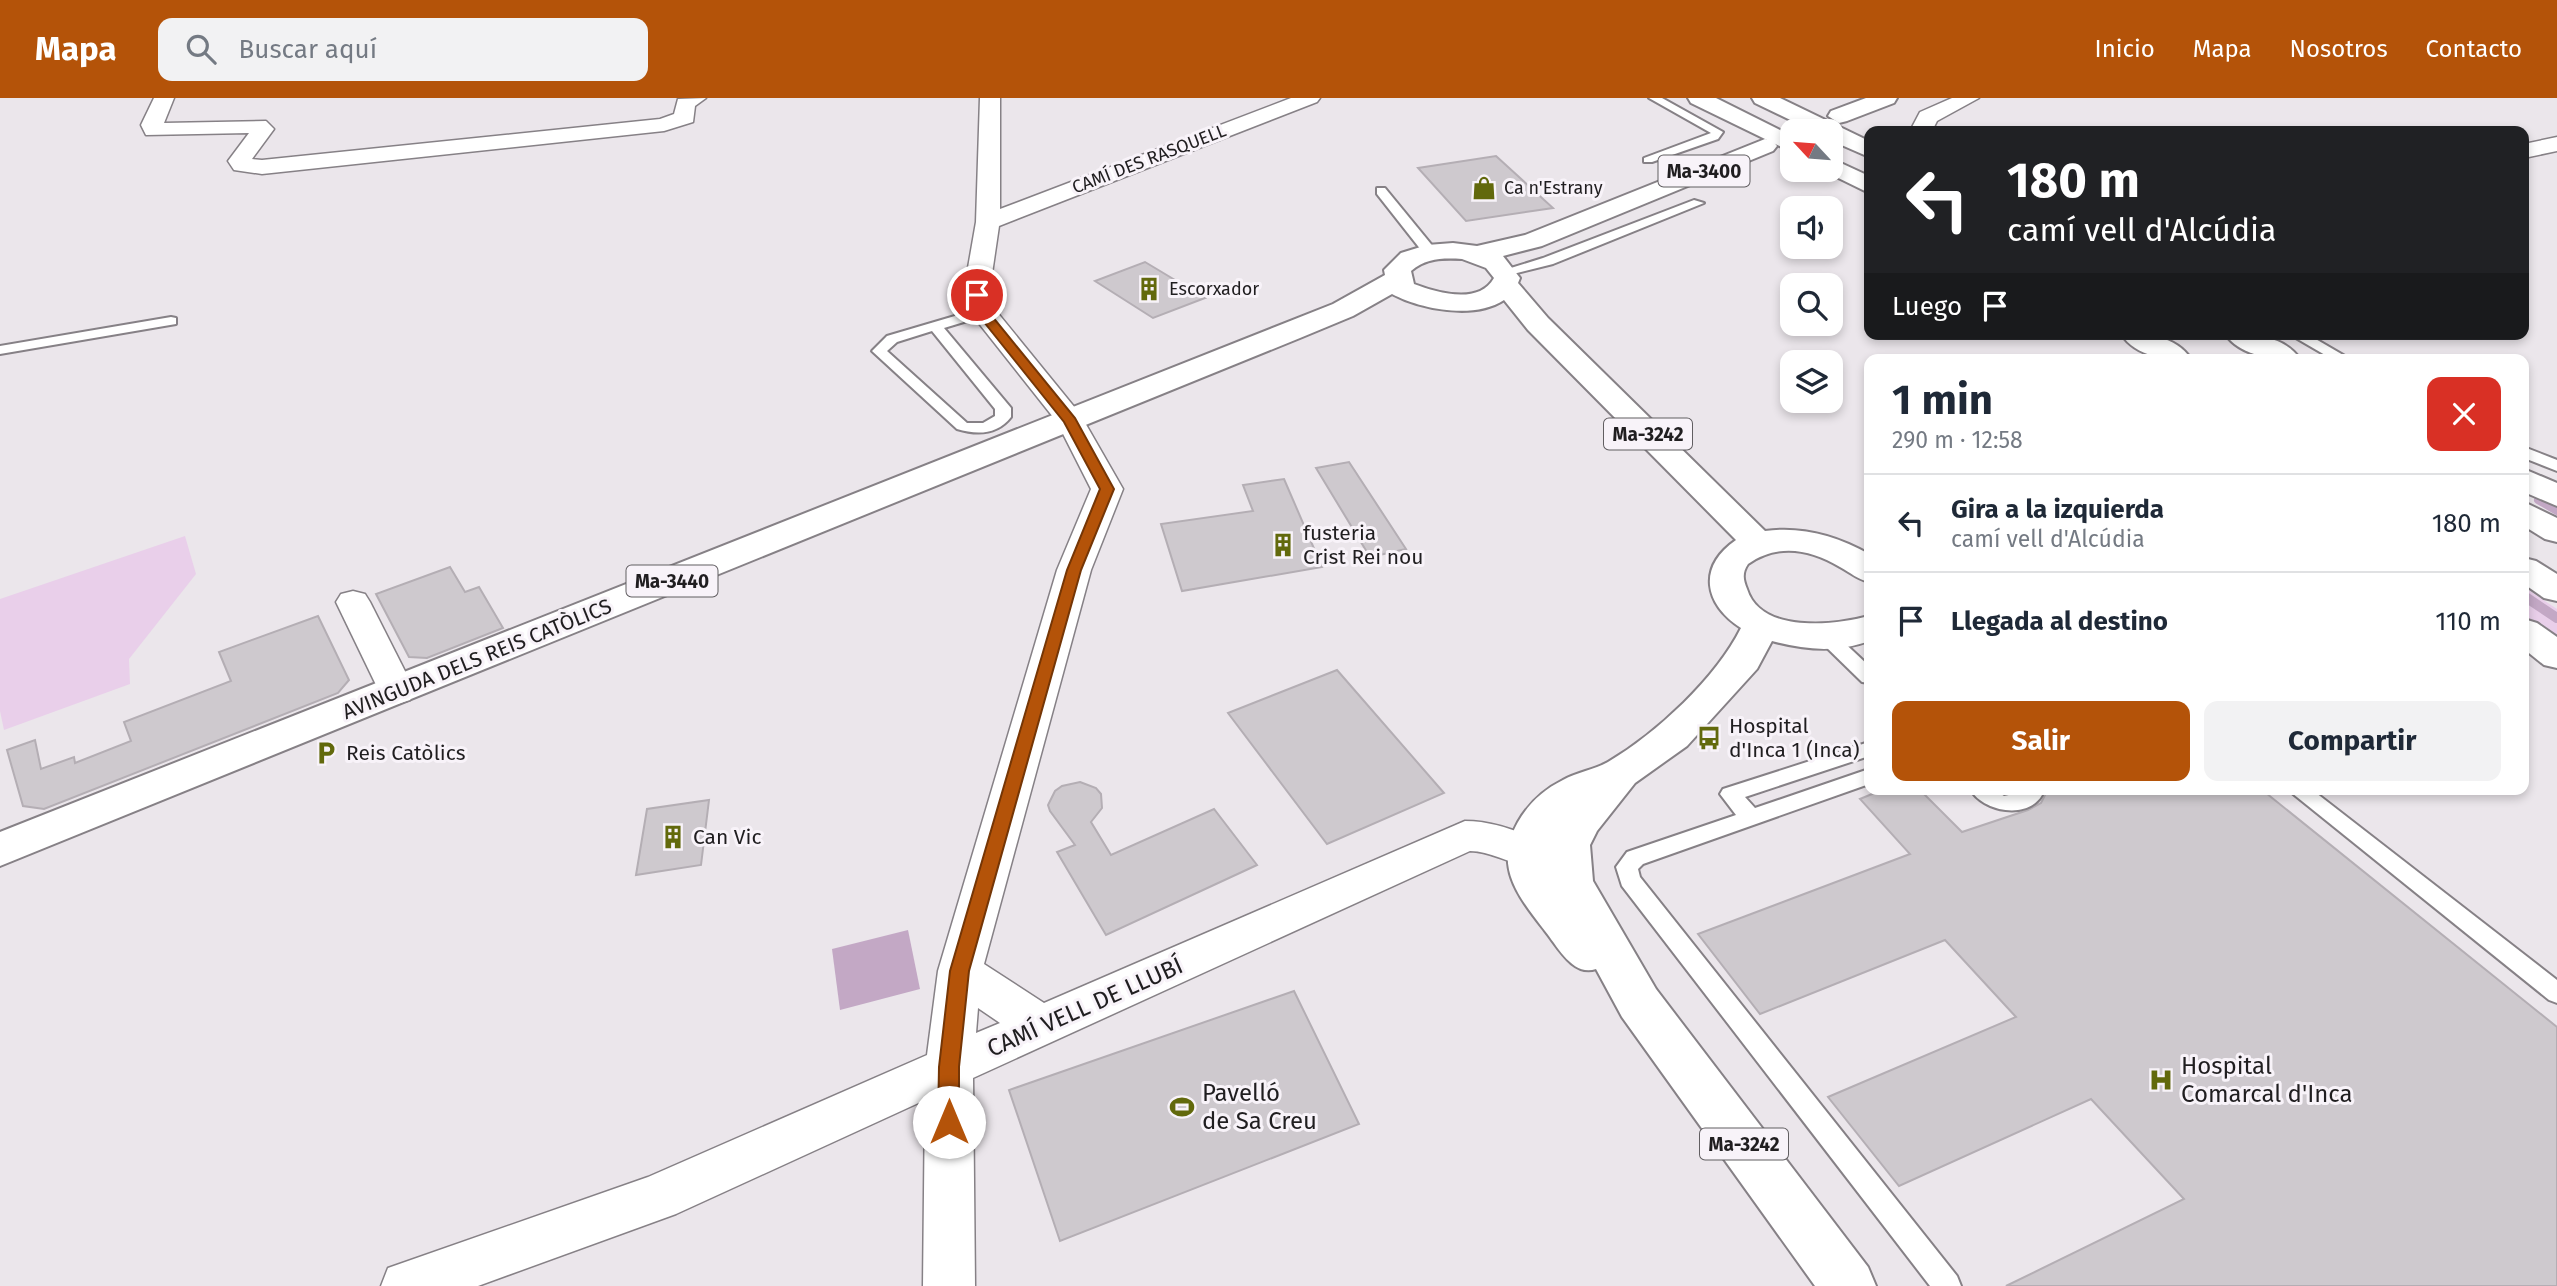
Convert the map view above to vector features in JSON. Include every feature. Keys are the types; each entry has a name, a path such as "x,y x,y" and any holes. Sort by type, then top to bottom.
{"main road":[{"path":"1699,98 1780,139"},
{"path":"1763,98 1864,148"},
{"path":"1839,116 1886,98"},
{"name":"Ma-3400","path":"1408,287 1451,302 1469,302 1485,298 1497,269 1533,241 1765,146"},
{"path":"1843,172 1864,183"},
{"path":"1408,287 1397,271 1403,262 1430,251 1497,269"},
{"name":"Ma-3242","path":"1497,269 1538,324 1759,544"},
{"name":"AVINGUDA DELS REIS CATÒLICS","path":"0,850 1350,307 1408,287"},
{"name":"Ma-3242","path":"1469,302 1538,324"},
{"path":"2122,340 2144,354"},
{"path":"2145,340 2169,354"},
{"path":"2226,340 2250,354"},
{"path":"2250,340 2277,354"},
{"path":"2529,482 2557,496"},
{"path":"2529,515 2557,532"},
{"path":"1857,636 1806,638 1762,623 1742,610 1729,594 1725,578 1729,563 1735,557 1759,544 1799,541 1840,552 1864,568"},
{"path":"2529,572 2557,590"},
{"name":"Ma-3242","path":"1639,1003 1609,944 1584,907 1572,881 1568,864 1569,845 1579,822 1621,773 1673,736 1744,660 1762,623"},
{"path":"2529,635 2557,656"},
{"name":"Ma-3242","path":"1621,773 1580,789 1543,816 1534,831 1527,852 1530,871 1540,892 1586,950 1639,1003 1848,1286"}],"street":[{"path":"163,98 152,125 153,130 258,126 263,129 239,161 242,165 262,167 664,125 685,117 685,103 696,98"},
{"path":"949,1286 949,1067 960,971 1074,570 1107,489 1070,421 975,302 988,222 990,98"},
{"name":"CAMÍ DES RASQUELL","path":"988,222 1311,98"},
{"path":"1924,126 1928,117 1969,98"},
{"path":"2529,150 2557,144"},
{"path":"353,602 397,691"},
{"name":"CAMÍ VELL DE LLUBÍ","path":"407,1286 658,1197 1465,836 1486,836 1527,852"},
{"path":"960,971 1041,1026"}],"lane":[{"path":"1648,160 1714,137 1717,132 1654,98"},
{"path":"1381,191 1430,251"},
{"path":"1497,269 1548,261 1698,203"},
{"path":"935,327 1003,408 1003,416 990,428 972,429 962,426 879,351 892,340 982,312"},
{"path":"0,349 172,321"},
{"path":"2307,340 2334,354"},
{"path":"2529,454 2557,466"},
{"path":"1857,636 1864,660"},
{"path":"1751,818 1730,794 1864,751"},
{"path":"1864,778 1635,858 1627,867 1629,880 1947,1286"},
{"path":"1986,795 1995,803 2007,806 2032,795"},
{"path":"2305,795 2557,993"}],"shaded area":[{"path":"185,536 196,574 129,659 130,684 4,730 0,711 0,599"},
{"path":"2529,590 2557,609 2557,642 2529,621"},
{"path":"908,930 920,989 840,1010 832,949"}],"building":[{"name":"Ca n'Estrany","path":"1496,156 1553,208 1466,221 1418,168"},
{"name":"Escorxador","path":"1145,262 1205,298 1153,318 1095,281"},
{"path":"1349,462 1406,549 1370,557 1316,468"},
{"path":"1284,479 1322,567 1182,591 1161,524 1253,511 1243,485"},
{"path":"450,567 465,592 479,587 503,628 427,658 409,657 376,594"},
{"path":"318,616 349,680 338,693 44,809 23,806 7,750 35,740 41,769 74,757 75,763 131,741 124,722 231,681 219,652"},
{"path":"1337,670 1444,793 1327,844 1228,713"},
{"path":"1080,782 1096,788 1101,794 1102,808 1091,822 1111,855 1214,809 1257,865 1106,935 1057,852 1075,845 1048,805 1055,791 1062,786"},
{"name":"Hospital Comarcal d'Inca","path":"1870,795 1925,795 1962,832 2028,810 2041,803 2045,795 2268,795 2557,1027 2557,1286 2006,1286 2184,1199 2091,1099 1899,1186 1828,1097 2016,1017 1945,940 1760,1014 1698,934 1910,854 1860,799"},
{"name":"Can Vic","path":"709,800 701,865 636,875 647,809"},
{"name":"Pavelló de Sa Creu","path":"1294,991 1359,1124 1060,1241 1009,1090"}],"waterway":[{"path":"2538,500 2557,511"},
{"path":"2529,599 2557,618"}],"place":[{"name":"Ca n'Estrany","path":"1484,188"},
{"name":"Escorxador","path":"1149,289"},
{"name":"fusteria Crist Rei nou","path":"1283,545"},
{"name":"Hospital d'Inca 1 (Inca)","path":"1709,738"},
{"name":"Reis Catòlics","path":"326,753"},
{"name":"Can Vic","path":"673,837"},
{"name":"Hospital Comarcal d'Inca","path":"2161,1080"},
{"name":"Pavelló de Sa Creu","path":"1182,1107"}],"route":[{"path":"949,1122 949,1067 960,971 1074,570 1107,489 1063,410 982,312 975,302 977,295"}]}
